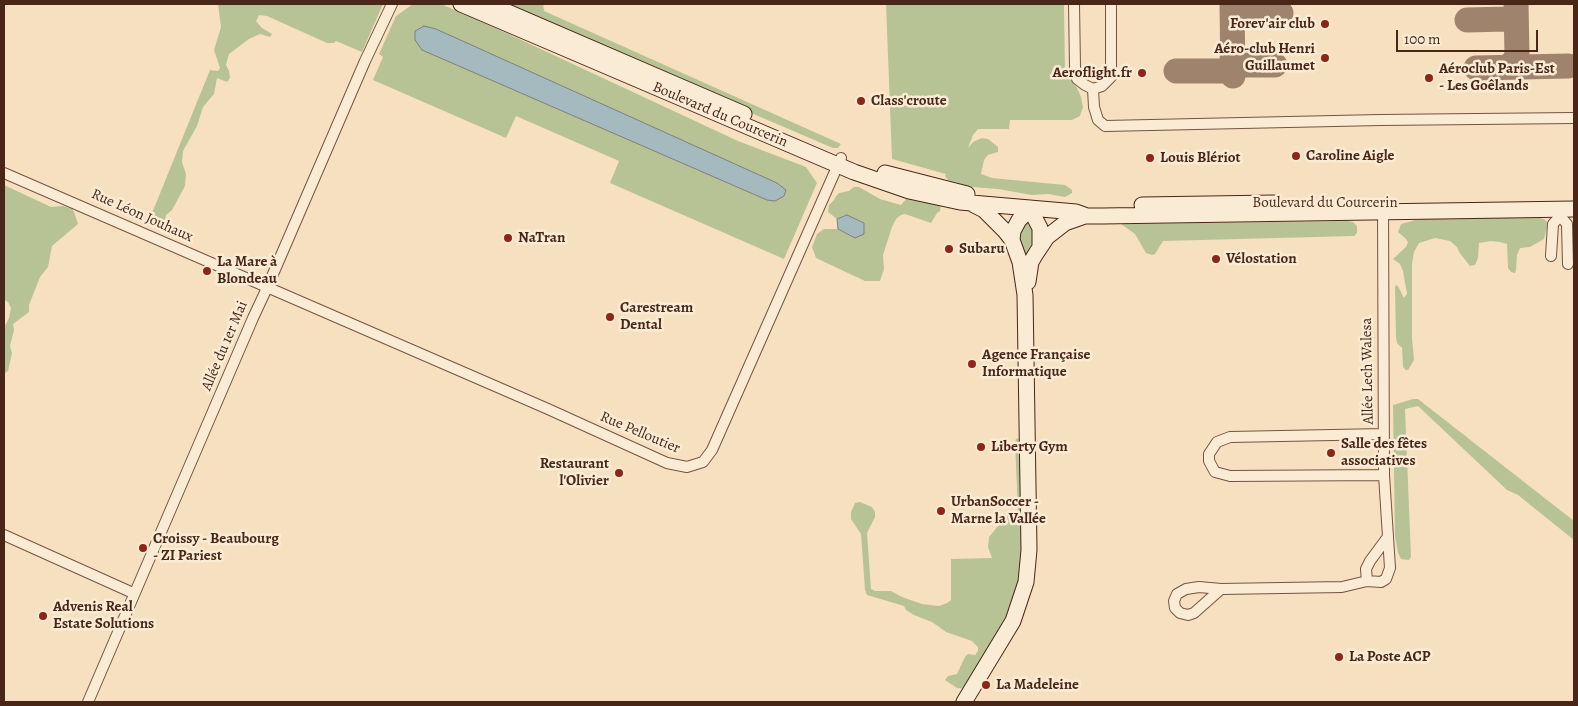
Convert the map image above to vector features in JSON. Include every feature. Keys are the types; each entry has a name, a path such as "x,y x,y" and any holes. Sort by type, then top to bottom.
{"main road":[{"name":"Boulevard du Courcerin","path":"461,4 909,190 979,204 1081,214 1094,207 1243,203 1383,208 1566,207"},
{"name":"Boulevard du Courcerin","path":"489,4 630,64 840,162"},
{"path":"964,702 1012,621 1026,582 1029,542 1025,295 1020,262 1012,240 979,204"},
{"path":"1012,240 1013,232 1019,220 1030,209 1040,228 1040,245"},
{"path":"1025,295 1032,262 1040,245 1048,236 1081,214"}],"street":[{"name":"Allée du 1er Mai","path":"88,702 365,61 392,4"},
{"path":"1074,4 1077,79 1093,89 1102,86 1111,77 1111,4"},
{"path":"1093,89 1094,107 1098,120 1105,126 1574,118"},
{"name":"Rue Pelloutier","path":"267,288 548,409 667,463 678,467 692,467 707,458 717,440 840,162"},
{"name":"Rue Léon Jouhaux","path":"4,173 267,288"},
{"path":"1551,256 1553,224 1566,207"},
{"path":"1566,207 1568,264"},
{"name":"Allée Lech Walesa","path":"1220,589 1342,587 1368,581 1381,582 1389,574 1384,475 1383,208"},
{"path":"1384,434 1230,437 1217,442 1209,454 1209,461 1215,472 1230,476 1384,475"},
{"path":"4,535 134,593"},
{"path":"1368,581 1366,569 1387,538"}],"green space":[{"path":"218,4 383,4 362,52 336,41 334,43 327,43 267,16 259,15 256,21 262,28 272,34 270,37 260,34 249,39 229,54 226,65 230,78 227,82 217,78 214,94 203,107 197,126 183,151 182,162 186,174 185,186 172,210 166,215 164,230 148,223 210,70 218,71 220,68 214,50 221,27"},
{"path":"413,4 441,4 738,141 806,167 817,183 784,259 610,183 619,161 516,116 506,138 373,80 383,57 379,54 396,16"},
{"path":"496,4 543,4 544,11 841,144 838,148 833,148"},
{"path":"886,4 1064,4 1065,73 1077,88 1081,97 1083,107 1080,116 1072,120 1010,120 1009,129 978,129 973,135 968,148 973,142 982,138 988,139 998,147 998,152 988,155 984,160 981,174 992,178 1065,185 1072,190 1072,193 1065,197 1048,194 1032,195 972,187 948,180 945,176 946,174 892,159"},
{"path":"4,185 51,207 63,206 72,209 78,224 52,246 48,267 40,277 29,305 29,312 13,324 14,330 10,346 12,353 8,371 5,373 4,328 11,308 8,302 4,300"},
{"path":"854,187 859,187 880,199 901,205 909,196 941,204 940,211 931,223 905,214 896,219 883,255 884,269 880,281 865,281 816,258 812,247 817,234 824,229 838,229 855,238 847,215 837,219 828,212 829,205 839,193 849,191"},
{"path":"1536,217 1544,219 1548,223 1544,239 1530,247 1520,248 1517,255 1515,273 1511,272 1508,268 1507,244 1491,241 1479,243 1478,258 1475,265 1470,266 1457,247 1450,241 1435,238 1419,243 1414,252 1412,264 1412,338 1414,360 1408,370 1406,370 1403,367 1402,348 1397,343 1396,337 1396,285 1404,298 1407,294 1403,271 1400,264 1393,259 1406,247 1408,242 1398,232 1401,224 1419,219"},
{"path":"1026,218 1036,234 1028,261 1017,238"},
{"path":"1353,222 1357,226 1357,233 1354,236 1163,241 1155,254 1152,255 1146,253 1135,234 1121,224"},
{"path":"1418,399 1574,521 1574,540 1518,495 1507,490 1418,406 1405,409 1411,557 1409,560 1401,559 1395,536 1393,405"},
{"path":"1020,438 1023,440 1024,536 1020,583 1009,616 966,689 957,688 945,680 948,676 957,674 965,657 968,654 975,655 978,647 972,641 946,632 932,622 914,615 906,610 904,606 867,595 865,590 861,534 851,519 851,512 855,503 860,502 872,507 875,512 875,517 867,533 871,589 875,591 891,591 922,604 939,606 947,603 951,600 951,559 992,558 988,547 989,537 1009,513 1018,510 1015,443 1016,439"}],"water":[{"path":"424,26 436,29 777,183 786,190 784,196 775,201 767,200 422,50 415,40 415,31"},
{"path":"847,215 864,223 864,234 855,238 838,229 837,219"}],"taxiway":[{"path":"1232,4 1233,76"},
{"path":"1232,4 1242,12 1281,13"},
{"path":"1507,67 1514,62 1517,55 1516,4"},
{"path":"1467,20 1507,19 1513,16 1516,9"},
{"path":"1233,53 1236,61 1243,65 1275,65"},
{"path":"1176,71 1224,71 1231,66 1233,53"},
{"path":"1476,68 1568,66"}],"place":[{"name":"Forev'air club","path":"1325,24"},
{"name":"Aéro-club Henri Guillaumet","path":"1325,58"},
{"name":"Aeroflight.fr","path":"1142,73"},
{"name":"Aéroclub Paris-Est - Les Goêlands","path":"1429,78"},
{"name":"Class'croute","path":"861,101"},
{"name":"Caroline Aigle","path":"1296,156"},
{"name":"Louis Blériot","path":"1150,158"},
{"name":"NaTran","path":"508,238"},
{"name":"Subaru","path":"949,249"},
{"name":"Vélostation","path":"1216,259"},
{"name":"La Mare à Blondeau","path":"207,271"},
{"name":"Carestream Dental","path":"610,317"},
{"name":"Agence Française Informatique","path":"972,364"},
{"name":"Liberty Gym","path":"981,447"},
{"name":"Salle des fêtes associatives","path":"1331,453"},
{"name":"Restaurant l'Olivier","path":"619,473"},
{"name":"UrbanSoccer - Marne la Vallée","path":"941,511"},
{"name":"Croissy - Beaubourg - ZI Pariest","path":"143,548"},
{"name":"Advenis Real Estate Solutions","path":"43,616"},
{"name":"La Poste ACP","path":"1339,657"},
{"name":"La Madeleine","path":"986,685"}]}
